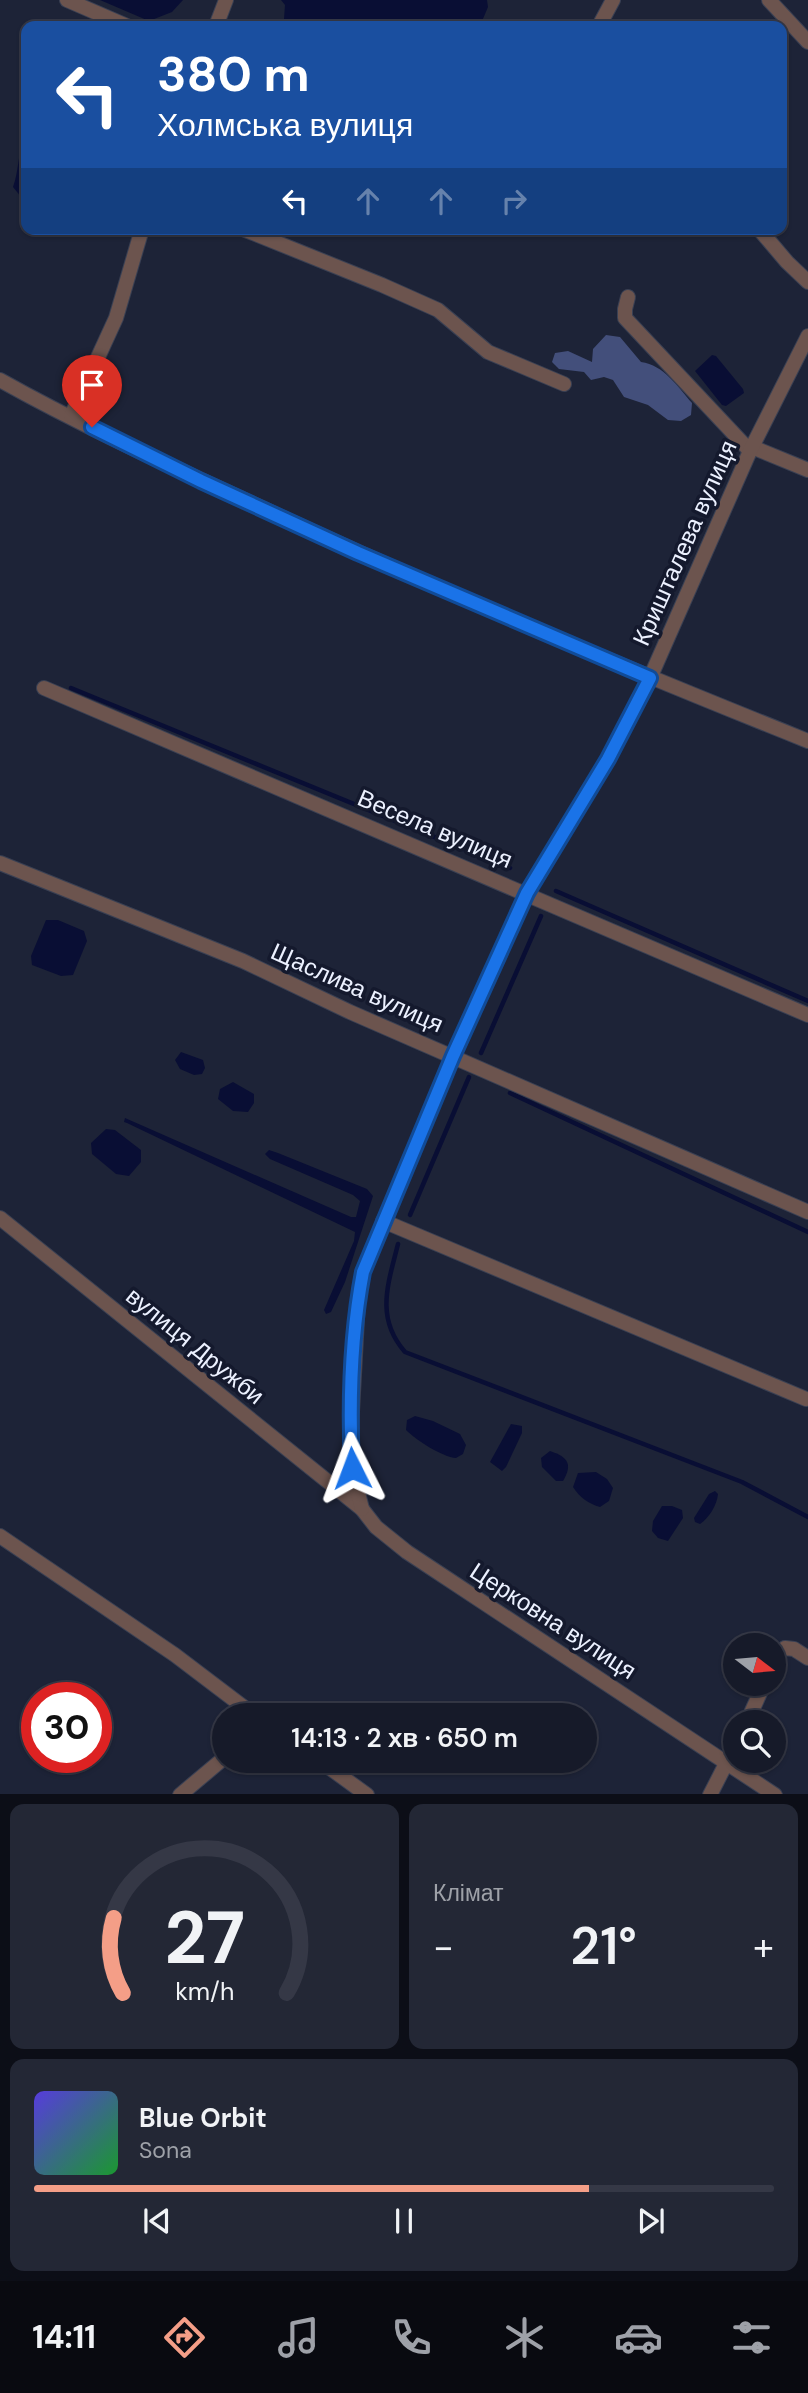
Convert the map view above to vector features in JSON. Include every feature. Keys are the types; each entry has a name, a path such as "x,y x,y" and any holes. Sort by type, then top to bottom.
{"street":[{"path":"68,0 116,21"},
{"path":"218,21 226,0"},
{"path":"602,21 613,0"},
{"path":"769,0 808,42"},
{"path":"71,416 116,317 140,235"},
{"path":"258,235 438,310 488,352 564,384"},
{"path":"764,235 808,282"},
{"path":"628,297 625,318 751,449 808,470"},
{"name":"Кришталева вулиця","path":"362,1509 352,1468 351,1430 358,1300 363,1272 453,1056 527,893 608,759 650,678 751,449 808,336"},
{"path":"0,399 5,383 201,481 358,553 650,678 808,741"},
{"name":"Весела вулиця","path":"44,688 808,1015"},
{"name":"Щаслива вулиця","path":"0,863 243,961 808,1212"},
{"name":"вулиця Дружби","path":"0,1218 362,1509"},
{"path":"383,1222 806,1399"},
{"name":"Церковна вулиця","path":"362,1509 376,1527 407,1552 723,1761"},
{"path":"0,1536 175,1655 238,1703"},
{"path":"786,1648 794,1649 808,1658"},
{"path":"180,1794 212,1768"},
{"path":"710,1794 723,1769"},
{"path":"337,1773 367,1794"},
{"name":"Церковна вулиця","path":"742,1773 775,1794"}],"shaded area":[{"path":"100,0 183,0 172,12 149,21"},
{"path":"281,0 487,0 488,7 482,21 283,21 285,5"},
{"path":"21,150 21,197 13,187"},
{"path":"606,335 620,337 641,362 657,367 670,378 692,403 691,415 681,421 668,420 648,405 624,397 613,380 604,377 591,380 584,372 559,369 552,362 555,353 568,351 592,362 593,349"},
{"path":"712,355 716,356 743,389 744,393 726,406 722,405 695,371"},
{"path":"46,920 58,920 84,931 87,941 73,975 61,976 32,965 31,956"},
{"path":"181,1052 203,1060 205,1068 202,1074 194,1075 180,1069 175,1060"},
{"path":"233,1082 254,1094 254,1103 248,1112 233,1111 218,1099 220,1089"},
{"path":"125,1118 351,1217 356,1217 360,1201 353,1195 270,1159 265,1154 269,1150 278,1153 367,1189 373,1196 345,1282 331,1312 326,1314 324,1310 354,1241 355,1232 124,1122"},
{"path":"106,1129 115,1130 141,1150 141,1162 129,1176 116,1174 92,1154 91,1143"},
{"path":"415,1416 460,1434 466,1445 463,1454 456,1458 444,1455 410,1434 406,1430 407,1420"},
{"path":"511,1424 522,1426 522,1433 502,1471 490,1462"},
{"path":"550,1451 567,1462 568,1470 563,1481 556,1481 542,1467 541,1458"},
{"path":"596,1472 607,1479 613,1488 609,1501 600,1507 585,1500 573,1487 578,1473"},
{"path":"715,1491 718,1494 712,1511 700,1524 695,1522 694,1518 709,1494"},
{"path":"662,1506 682,1510 683,1518 668,1541 658,1538 652,1531 653,1521"}],"waterway":[{"path":"71,688 510,868"},
{"path":"556,891 808,1001"},
{"path":"481,1053 541,916"},
{"path":"410,1215 469,1077"},
{"path":"510,1093 808,1232"},
{"path":"398,1244 386,1300 390,1326 405,1352 742,1482 808,1517"}],"route":[{"path":"92,427 201,481 358,553 650,678 608,759 527,893 453,1056 363,1272 358,1300 354,1363 352,1468"}]}
